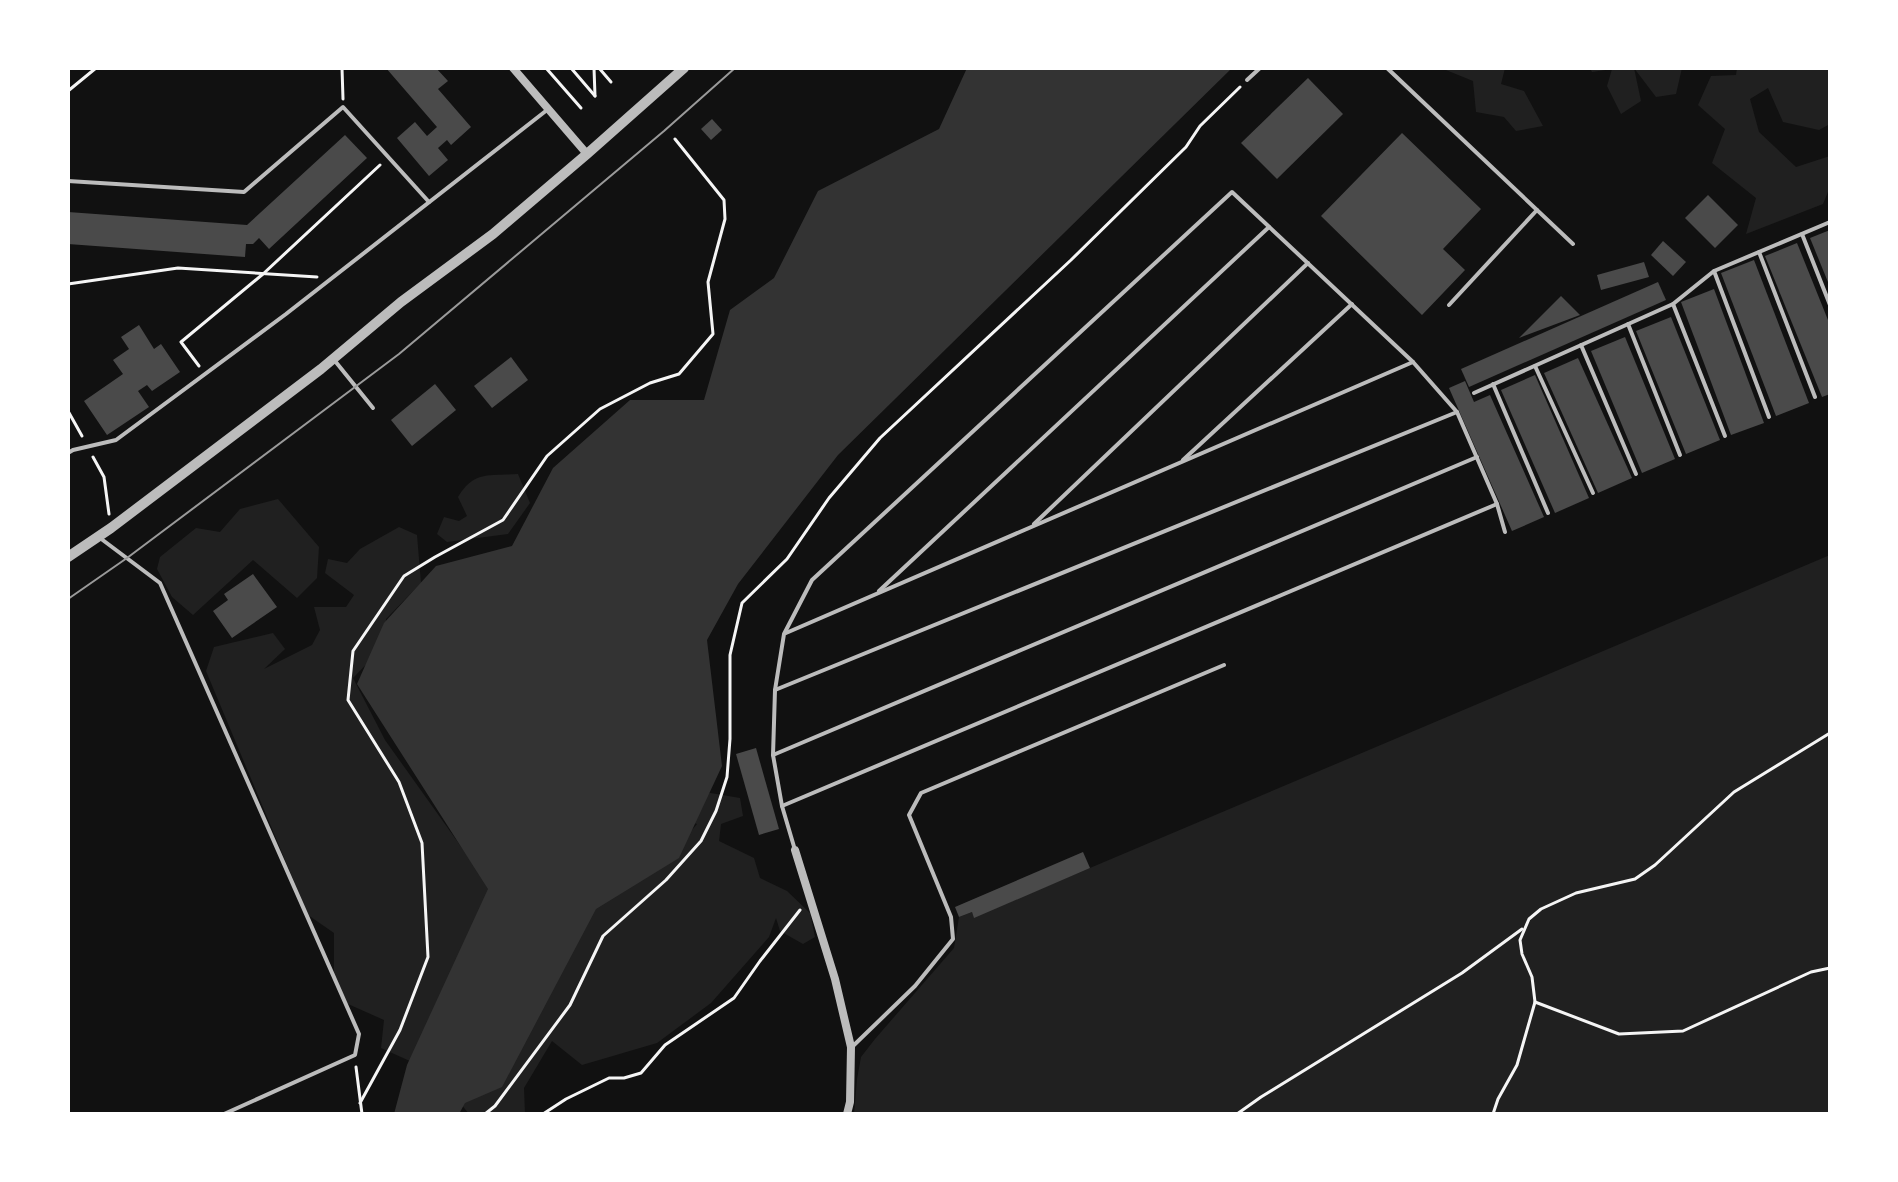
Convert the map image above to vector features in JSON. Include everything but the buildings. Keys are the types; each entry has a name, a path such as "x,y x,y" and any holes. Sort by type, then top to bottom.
{"street":[{"path":"513,68 587,154"},
{"path":"68,557 111,528 493,234 684,68"},
{"path":"795,850 835,979 851,1047 847,1114"}],"lane":[{"path":"1247,80 1260,68"},
{"path":"1387,68 1573,244"},
{"path":"68,181 244,192 343,107 429,202"},
{"path":"68,453 116,440 333,278 548,110"},
{"path":"795,850 782,806 773,755 775,690 784,634 812,580 1232,192 1413,362 1457,412 1497,504 1505,532"},
{"path":"1449,305 1537,210"},
{"path":"1474,393 1673,304 1714,271 1830,222"},
{"path":"875,595 1269,227"},
{"path":"1802,234 1830,305"},
{"path":"1759,252 1815,397"},
{"path":"1030,528 1308,263"},
{"path":"1714,271 1769,417"},
{"path":"1181,462 1352,304"},
{"path":"1673,304 1725,436"},
{"path":"1628,324 1680,455"},
{"path":"1581,345 1636,474"},
{"path":"333,359 373,408"},
{"path":"784,634 1413,362"},
{"path":"1535,366 1593,493"},
{"path":"1493,384 1548,513"},
{"path":"775,690 1457,412"},
{"path":"773,755 1477,457"},
{"path":"782,806 1497,504"},
{"path":"99,537 160,583 359,1034 355,1055 224,1114"},
{"path":"851,1047 915,986 953,939 951,917 909,815 921,793 1224,665"}],"path":[{"path":"68,91 96,68"},
{"path":"342,68 343,107"},
{"path":"546,68 581,108"},
{"path":"571,68 595,96 596,68"},
{"path":"596,68 611,82"},
{"path":"485,1114 533,1058 570,1005 603,936 666,880 701,841 716,811 727,777 730,655 742,603 787,559 829,498 880,438 1071,260 1186,147 1200,126 1247,80"},
{"path":"360,1103 400,1030 428,957 422,843 399,782 348,700 353,651 404,576 503,520 547,456 600,409 650,383 679,374 713,334 708,282 725,219 724,200 675,139"},
{"path":"206,374 181,342 263,274 388,157"},
{"path":"68,284 178,268 333,278"},
{"path":"104,477 111,528"},
{"path":"1493,1114 1517,1065 1535,1002 1532,977 1522,954 1520,940 1529,919 1541,909 1576,893 1635,879 1655,865 1734,792 1830,733"},
{"path":"543,1114 609,1078 641,1073 665,1045 734,998 810,898"},
{"path":"1237,1114 1462,973 1523,928"},
{"path":"1535,1002 1619,1034 1683,1031 1811,972 1830,968"},
{"path":"355,1055 362,1114"}],"shaded area":[{"path":"967,68 1232,68 838,455 738,584 707,640 722,766 679,858 596,909 502,1087 465,1103 459,1114 394,1114 407,1065 488,889 357,684 384,623 436,566 512,546 553,468 630,400 704,400 730,310 774,278 818,191 939,129"},
{"path":"1441,68 1505,68 1501,84 1524,91 1543,126 1516,131 1504,117 1476,112 1473,81"},
{"path":"1590,68 1634,68 1641,101 1621,114 1607,86 1612,69 1592,72"},
{"path":"1634,68 1682,68 1676,94 1656,97"},
{"path":"1737,68 1830,68 1830,124 1819,130 1783,122 1768,88 1750,99 1759,132 1796,167 1830,156 1830,187 1823,204 1746,234 1756,198 1712,163 1725,129 1698,105 1711,76 1736,75"},
{"path":"518,474 530,503 508,534 447,542 437,534 444,517 459,521 467,516 458,497 470,482 483,476"},
{"path":"278,499 319,547 317,578 297,598 253,560 193,615 172,597 157,569 160,557 196,528 220,532 240,509"},
{"path":"399,527 417,535 421,583 386,619 387,643 353,678 385,740 492,890 412,1062 381,1048 384,1020 348,1004 334,976 334,933 308,915 206,671 214,647 273,633 285,649 264,669 312,645 320,630 314,607 346,607 354,595 325,573 328,559 347,563 360,549"},
{"path":"1830,555 1830,1114 854,1114 861,1057 954,948 959,917 972,912 974,917"},
{"path":"687,789 740,798 743,816 721,824 719,841 754,858 760,878 787,891 810,913 815,937 803,944 780,931 776,918 769,937 711,1003 657,1043 582,1065 552,1041 524,1088 525,1114 469,1114 457,1099 543,942 681,843 697,824 675,817"}],"tram line":[{"path":"68,599 399,354 735,68"}]}
